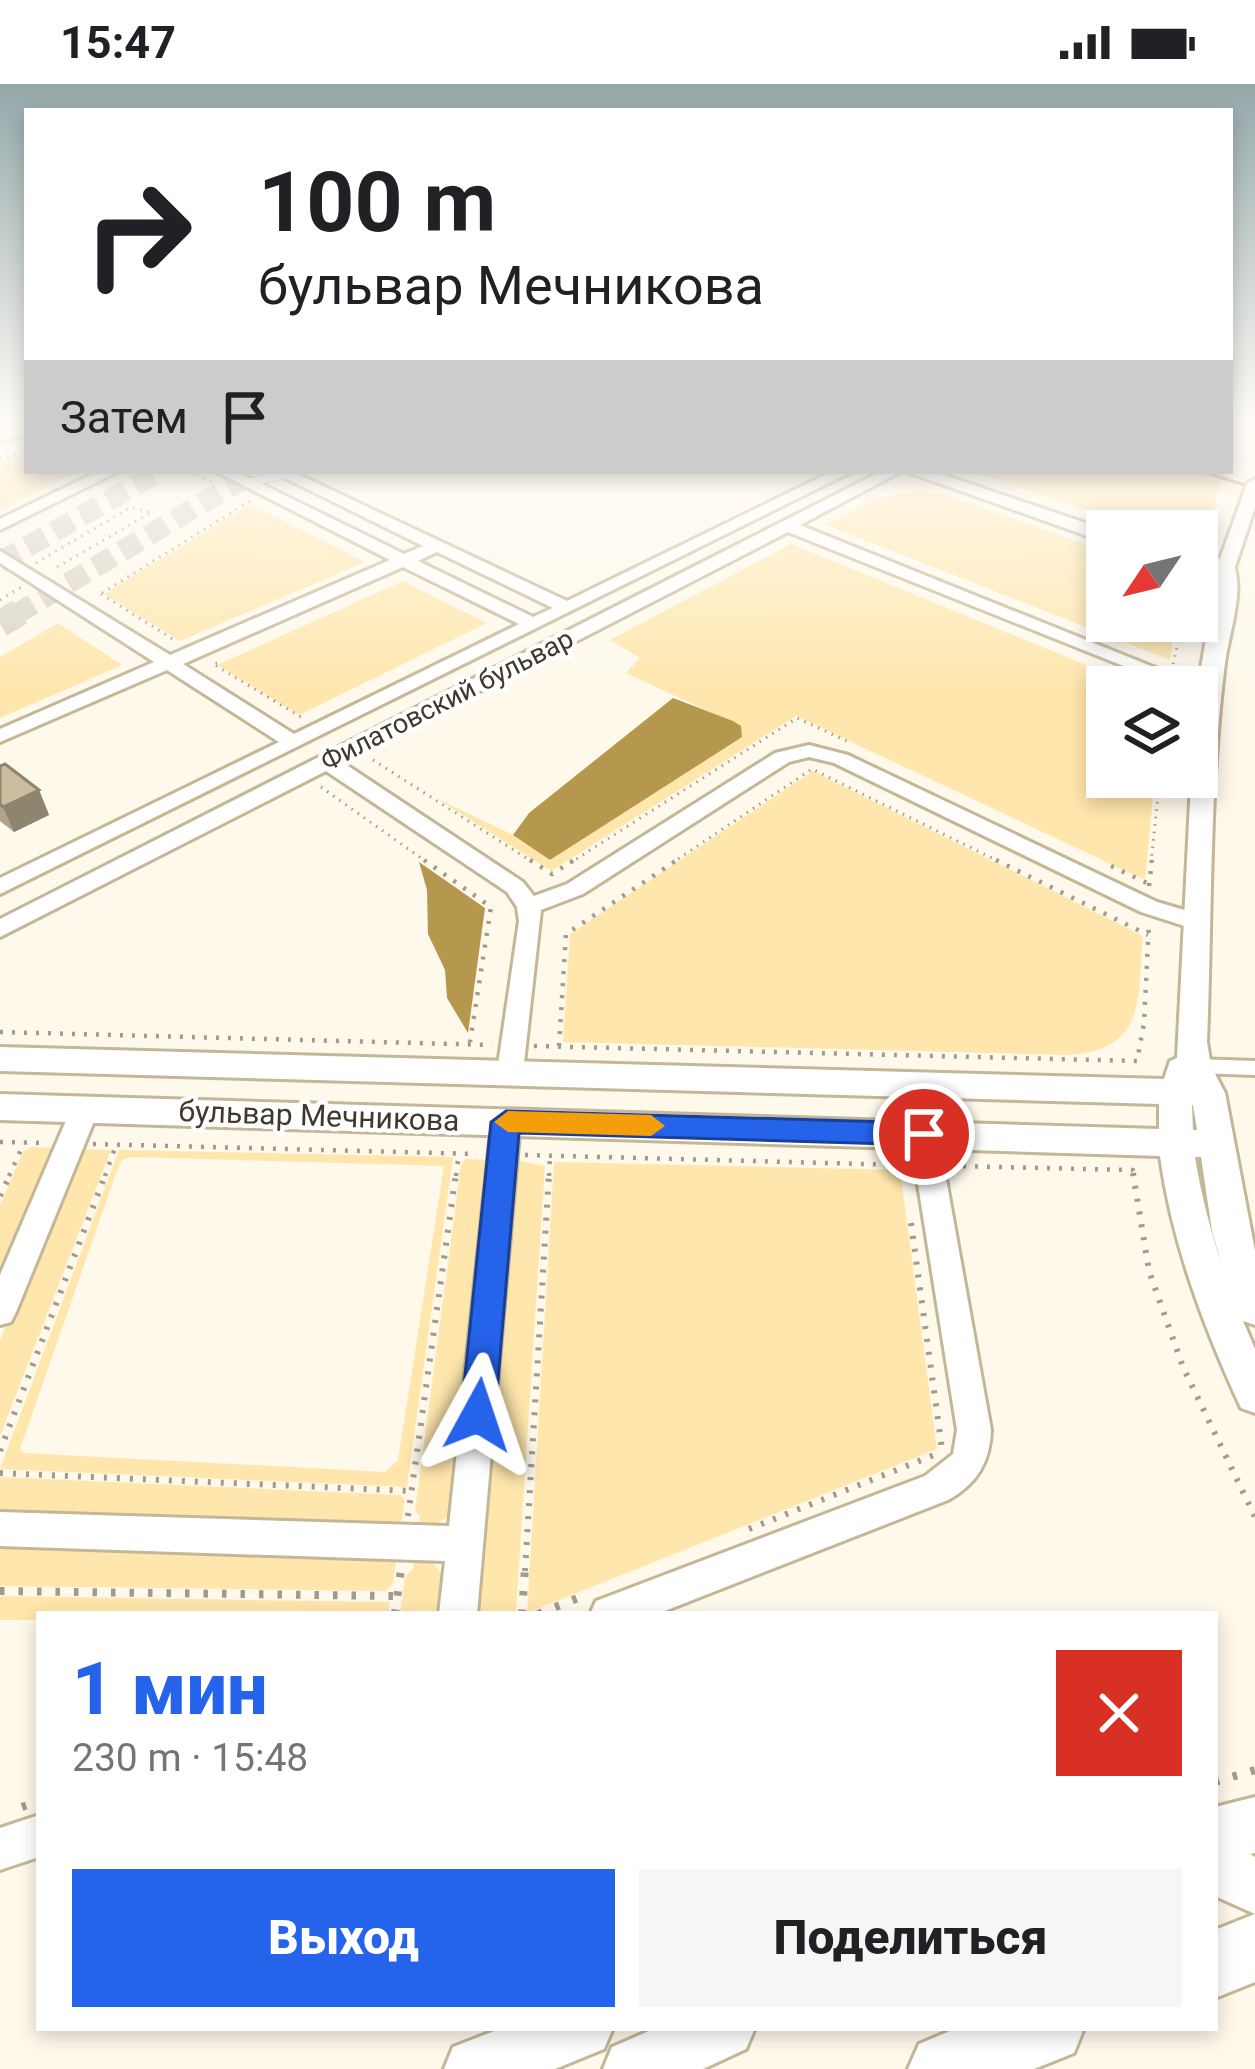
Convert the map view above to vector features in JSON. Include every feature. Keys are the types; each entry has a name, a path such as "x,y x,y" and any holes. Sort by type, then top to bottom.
{"highway":[{"path":"1218,1963 1255,1948"},
{"path":"944,2069 1041,2031"}],"main road":[{"path":"1218,1834 1255,1825"},
{"path":"1218,1868 1255,1886"},
{"path":"475,2069 575,2031"},
{"path":"634,2069 718,2031"}],"street":[{"path":"0,525 32,510"},
{"path":"288,510 532,624"},
{"path":"363,510 566,607"},
{"name":"Филатовский бульвар","path":"0,887 766,510"},
{"name":"Филатовский бульвар","path":"0,929 336,768 820,510"},
{"path":"1027,510 1086,530"},
{"path":"1055,510 1086,520"},
{"path":"1206,666 1247,510"},
{"path":"788,526 1135,666"},
{"path":"0,736 437,546"},
{"path":"0,556 293,742"},
{"path":"1218,568 1227,573"},
{"path":"1218,572 1227,573"},
{"path":"529,906 575,890 782,758 809,751 841,759 1149,907 1197,922"},
{"path":"336,768 515,887 529,906 512,1059"},
{"path":"1199,798 1192,1073 1201,1261 1255,1395"},
{"name":"бульвар Мечникова","path":"0,1059 512,1059 1192,1073"},
{"name":"бульвар Мечникова","path":"0,1107 504,1138 927,1150 1195,1143"},
{"path":"0,1312 85,1109"},
{"path":"458,1611 504,1138"},
{"path":"1195,1143 1231,1231 1255,1309"},
{"path":"605,1601 936,1488 963,1471 974,1446 974,1430 927,1150"},
{"path":"0,1529 465,1544"},
{"path":"0,1849 36,1837"}],"lane":[{"path":"1192,1073 1255,1068"}],"path":[{"path":"0,600 127,510"},
{"path":"29,575 152,512 142,510"},
{"path":"80,607 223,510"},
{"path":"101,594 179,643"},
{"path":"234,655 213,664 299,718"},
{"path":"470,1044 491,907 318,789 336,768 373,760 552,874 797,718 859,747"},
{"path":"559,1046 566,934 812,769 1148,935"},
{"path":"1108,864 1149,884"},
{"path":"0,1032 470,1044 512,1059 559,1046 1137,1061"},
{"path":"0,1142 459,1153 504,1138 550,1156 927,1150 1133,1171 1149,1271 1183,1367 1255,1517"},
{"path":"0,1196 24,1143"},
{"path":"0,1451 116,1145"},
{"path":"394,1611 459,1153"},
{"path":"522,1611 550,1156"},
{"path":"730,1537 942,1452 909,1209"},
{"path":"0,1473 412,1491"},
{"path":"0,1591 397,1596"},
{"path":"553,1611 605,1601"},
{"path":"1218,1782 1255,1770"}],"shaded area":[{"path":"241,510 261,510 365,562 180,641 104,594"},
{"path":"855,510 987,510 1086,545 1086,627 826,525"},
{"path":"791,544 1089,666 1086,798 1153,798 1145,880 796,716 551,871 436,798 513,835 551,860 740,726 626,673 640,658 610,640"},
{"path":"403,581 487,623 299,715 217,665"},
{"path":"58,623 122,665 0,718 0,657"},
{"path":"1124,642 1173,642 1170,660"},
{"path":"673,698 733,721 741,726 742,737 550,860 513,835 529,813"},
{"path":"813,771 1143,936 1138,999 1126,1031 1095,1051 1069,1055 563,1042 570,934"},
{"path":"419,862 485,908 468,1033 447,998 445,970 428,934 427,890"},
{"path":"31,1147 58,1148 0,1285 0,1205 23,1152"},
{"path":"78,1149 111,1150 0,1436 0,1341"},
{"path":"119,1150 453,1157 407,1487 0,1469","holes":["122,1160 444,1166 398,1460 385,1472 24,1453 20,1449"]},
{"path":"466,1159 492,1160 450,1516 418,1532 420,1516 415,1511 461,1165"},
{"path":"516,1160 545,1166 516,1611 476,1611 473,1601"},
{"path":"554,1162 900,1170 937,1449 527,1611"},
{"path":"0,1477 401,1495 405,1500 400,1530 0,1516"},
{"path":"0,1542 397,1555 393,1584 386,1591 0,1586"},
{"path":"415,1556 439,1570 444,1611 400,1611 405,1576 413,1569"},
{"path":"0,1596 390,1602 388,1611 36,1611 36,1620 0,1620"}],"building":[{"path":"5,764 39,790 3,807 0,766"}],"tunnel":[{"path":"0,562 93,510"},
{"path":"15,615 191,510"},
{"path":"15,615 20,612"},
{"path":"0,624 15,615"}],"slow traffic":[{"path":"508,1122 651,1126"}],"route":[{"path":"478,1415 506,1122 924,1134"}]}
